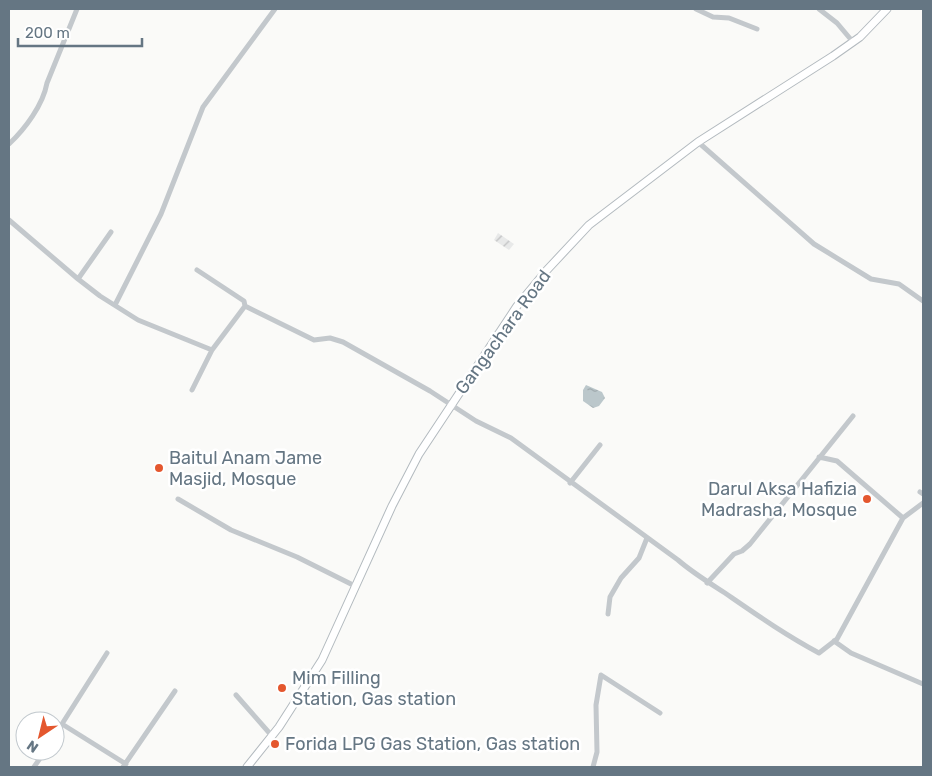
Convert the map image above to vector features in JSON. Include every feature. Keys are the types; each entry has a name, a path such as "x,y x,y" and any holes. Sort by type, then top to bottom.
{"main road":[{"name":"Gangachara Road","path":"247,767 272,736 322,660 392,506 419,454 517,306 568,245 589,225 698,142 742,112 793,83 854,42 887,9"}],"street":[{"path":"9,144 39,104 78,9"},
{"path":"115,306 161,214 203,108 275,9"},
{"path":"696,9 713,17 729,18 757,29"},
{"path":"820,9 837,23 854,42"},
{"path":"698,142 814,244 871,279 899,284 923,301"},
{"path":"9,220 78,279 115,306 138,320 212,350"},
{"path":"78,279 111,232"},
{"path":"197,270 244,301 245,306 314,340 330,338 343,342 510,438 707,583 778,631 819,653 834,641 859,602 903,518 923,504"},
{"path":"192,390 212,350 245,306"},
{"path":"707,583 734,554 742,551 750,544 852,416"},
{"path":"570,483 600,445"},
{"path":"819,457 837,462 903,518"},
{"path":"178,499 231,530 297,557 355,586"},
{"path":"608,614 610,597 621,578 639,558 646,538"},
{"path":"834,641 851,653 923,684"},
{"path":"65,719 107,653"},
{"path":"593,767 597,752 596,705 601,675 660,713"},
{"path":"65,726 125,766 175,691"},
{"path":"236,695 272,736"}],"shaded area":[{"path":"498,233 514,244 509,250 494,240"}],"water":[{"path":"586,385 602,392 605,398 599,406 593,408 583,401 583,390"}],"place":[{"name":"Baitul Anam Jame Masjid, Mosque","path":"159,468"},
{"name":"Darul Aksa Hafizia Madrasha, Mosque","path":"867,499"},
{"name":"Mim Filling Station, Gas station","path":"282,688"},
{"name":"Forida LPG Gas Station, Gas station","path":"275,744"}]}
